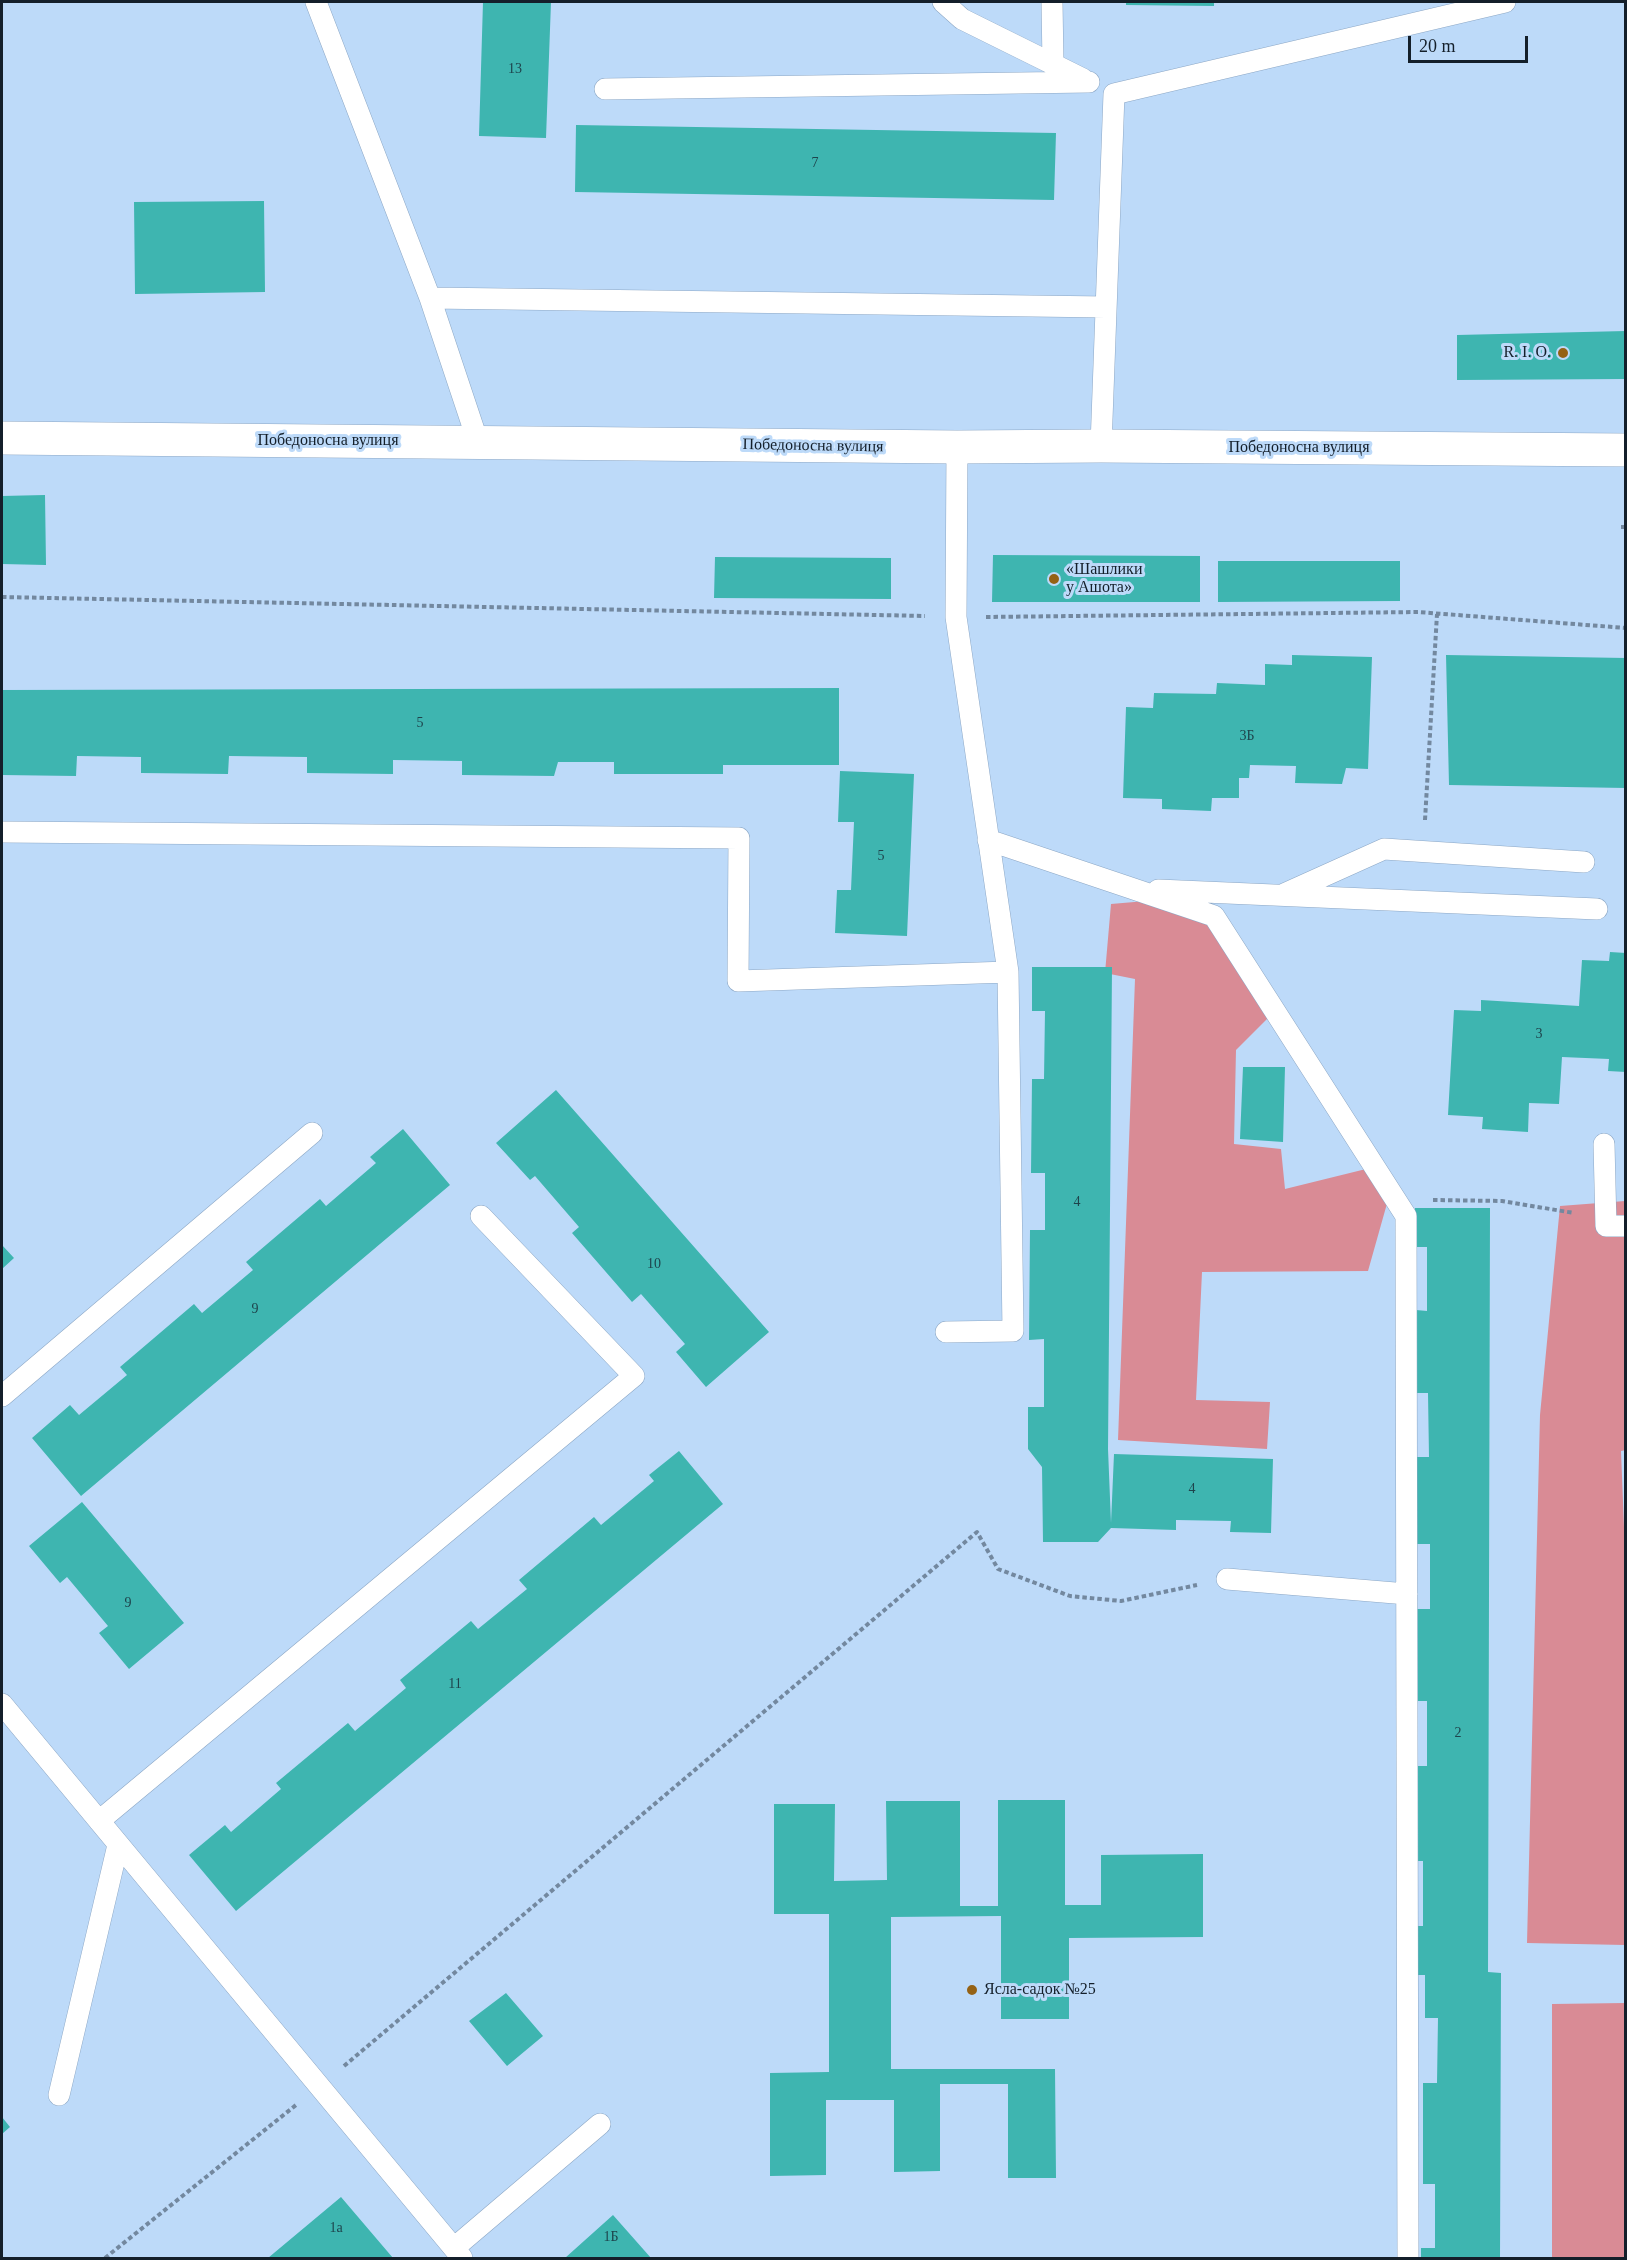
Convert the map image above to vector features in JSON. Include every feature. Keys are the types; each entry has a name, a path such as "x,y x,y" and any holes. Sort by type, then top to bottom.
{"street":[{"name":"Победоносна вулиця","path":"2,438 957,447 1626,450"}],"lane":[{"path":"316,2 430,298 478,442"},
{"path":"943,2 962,20 1114,94 1505,2"},
{"path":"1052,2 1053,64"},
{"path":"605,89 1089,82"},
{"path":"1101,446 1114,94"},
{"path":"430,298 1106,307"},
{"path":"946,1332 1012,1331 1008,972 956,617 957,447"},
{"path":"2,832 739,838 738,981 1008,972"},
{"path":"988,840 1214,916 1406,1216 1408,2259"},
{"path":"1281,896 1384,849 1584,862"},
{"path":"1134,889 1596,909"},
{"path":"2,1395 312,1133"},
{"path":"1604,1144 1606,1226 1626,1226"},
{"path":"99,1821 634,1376 481,1216"},
{"path":"1227,1579 1407,1594"},
{"path":"2,1704 458,2253 600,2124"},
{"path":"59,2095 118,1845"}],"path":[{"path":"2,597 956,617 1419,612 1626,628"},
{"path":"1423,851 1437,614"},
{"path":"1406,1238 1413,1200 1502,1202 1581,1214"},
{"path":"105,2259 320,2087 977,1532 998,1569 1070,1596 1121,1601 1227,1579"}],"shaded area":[{"path":"1146,901 1210,920 1270,1016 1236,1050 1234,1144 1281,1149 1285,1189 1366,1169 1388,1200 1368,1271 1202,1272 1196,1400 1270,1402 1267,1449 1118,1440 1135,979 1105,973 1111,904"},
{"path":"1625,1201 1626,1450 1621,1451 1626,1578 1625,1945 1527,1943 1540,1415 1560,1206"},
{"path":"1625,2003 1625,2258 1552,2258 1552,2004"}],"building":[{"path":"483,2 551,2 546,138 479,136"},
{"path":"1126,2 1214,2 1214,6 1126,5"},
{"path":"576,125 1056,133 1054,200 575,192"},
{"path":"264,201 265,292 135,294 134,202"},
{"path":"1626,331 1626,379 1457,380 1457,335"},
{"path":"45,495 46,565 2,564 2,496"},
{"path":"993,555 1200,556 1200,602 992,602"},
{"path":"715,557 891,558 891,599 714,598"},
{"path":"1218,561 1400,561 1400,601 1218,602"},
{"path":"1292,655 1372,657 1368,769 1346,768 1342,784 1295,783 1296,766 1250,765 1249,778 1239,778 1239,798 1212,798 1211,811 1162,809 1162,799 1123,798 1126,707 1153,708 1154,693 1216,694 1217,683 1265,685 1265,664 1292,665"},
{"path":"1446,655 1626,658 1626,788 1449,785"},
{"path":"839,688 839,765 723,765 723,774 614,774 614,762 558,762 554,776 462,775 462,761 393,760 393,774 307,773 307,757 229,756 228,774 141,773 141,757 77,756 76,776 2,775 2,690"},
{"path":"840,771 914,774 907,936 835,933 837,890 851,890 854,822 838,822"},
{"path":"1610,952 1626,953 1626,1072 1608,1071 1609,1059 1562,1057 1559,1104 1529,1103 1528,1132 1482,1129 1483,1117 1448,1115 1454,1010 1481,1011 1481,1000 1579,1006 1582,960 1609,961"},
{"path":"1032,967 1112,967 1108,1449 1111,1523 1114,1454 1273,1459 1271,1533 1230,1532 1231,1521 1176,1520 1176,1530 1111,1528 1098,1542 1043,1542 1042,1467 1028,1449 1028,1407 1044,1407 1044,1339 1029,1340 1030,1230 1045,1230 1045,1173 1031,1173 1032,1079 1044,1079 1045,1011 1032,1011"},
{"path":"1243,1067 1285,1067 1283,1142 1240,1139"},
{"path":"556,1090 769,1332 706,1387 676,1352 685,1344 641,1294 632,1302 572,1233 579,1227 535,1176 530,1180 496,1143"},
{"path":"403,1129 450,1185 81,1496 32,1438 70,1405 79,1415 127,1375 120,1367 194,1304 202,1313 253,1270 246,1262 320,1199 326,1206 376,1163 370,1157"},
{"path":"1415,1208 1490,1208 1488,1972 1501,1973 1500,2258 1421,2258 1421,2248 1435,2248 1435,2184 1423,2184 1423,2083 1437,2083 1438,2018 1425,2018 1425,1975 1410,1975 1411,1926 1423,1926 1423,1861 1411,1861 1411,1766 1427,1766 1427,1701 1416,1701 1416,1609 1430,1609 1430,1544 1417,1544 1417,1457 1429,1457 1428,1393 1416,1393 1416,1310 1427,1311 1427,1247 1415,1247"},
{"path":"2,1245 14,1258 2,1269"},
{"path":"679,1451 723,1504 236,1911 189,1855 225,1825 231,1832 281,1789 276,1783 348,1723 355,1731 406,1688 400,1680 471,1621 478,1629 527,1589 519,1580 594,1517 601,1525 654,1481 649,1475"},
{"path":"82,1502 184,1623 129,1669 99,1633 108,1626 67,1577 60,1583 29,1546"},
{"path":"998,1800 1065,1800 1065,1905 1101,1905 1101,1855 1203,1854 1203,1937 1069,1938 1069,2019 1001,2019 1001,1916 891,1917 891,2069 1055,2069 1056,2178 1008,2178 1008,2084 940,2084 940,2171 894,2172 894,2100 826,2100 826,2175 770,2176 770,2073 829,2072 829,1914 774,1914 774,1804 835,1804 834,1881 887,1880 886,1801 960,1801 960,1906 998,1906"},
{"path":"506,1993 543,2036 507,2066 469,2021"},
{"path":"2,2117 10,2127 2,2134"},
{"path":"341,2197 393,2258 268,2258"},
{"path":"613,2215 651,2258 565,2258"}],"place":[{"name":"R. I. O.","path":"1563,353"},
{"name":"«Шашлики у Ашота»","path":"1054,579"},
{"name":"Ясла-садок №25","path":"972,1990"}]}
